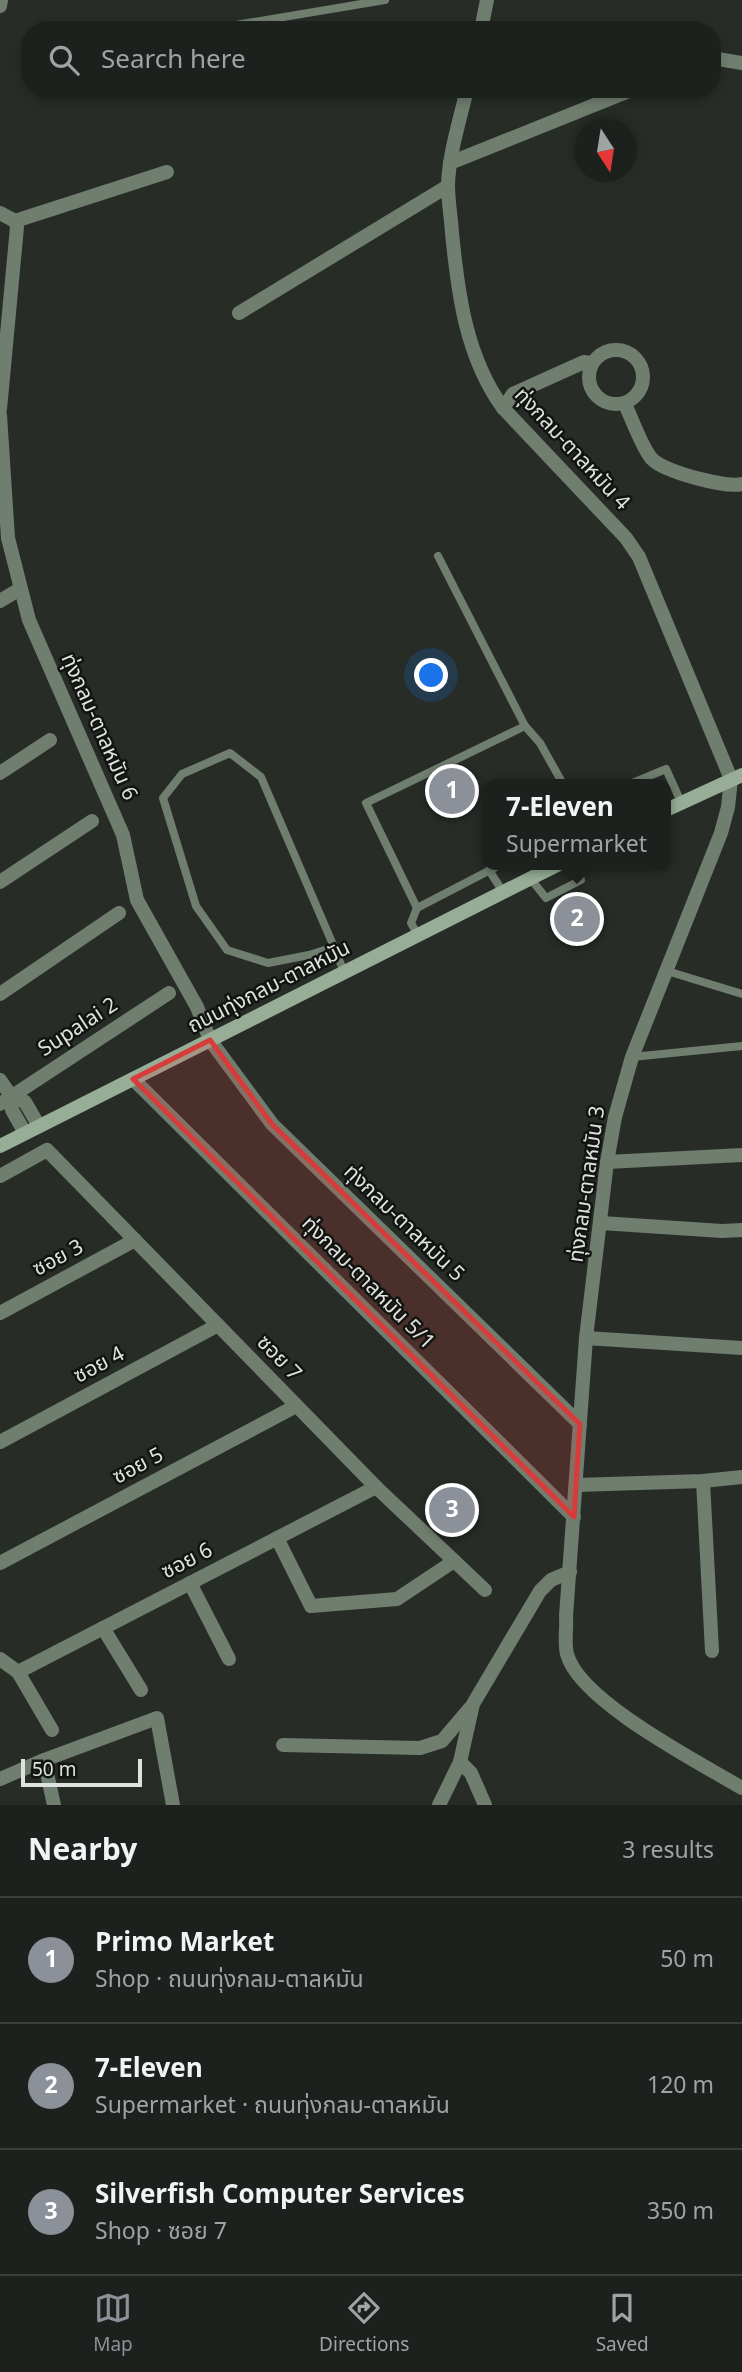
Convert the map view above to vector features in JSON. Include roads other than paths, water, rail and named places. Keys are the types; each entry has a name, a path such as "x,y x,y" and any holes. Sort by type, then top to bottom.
{"street":[{"path":"0,6 1,0"},
{"path":"483,21 487,0"},
{"path":"721,59 742,62"},
{"name":"ทุ่งกลม-ตาลหมัน 4","path":"465,98 450,163 448,186 458,288 477,359 491,391 503,408 626,538 639,558 736,777"},
{"path":"450,163 612,98"},
{"path":"0,213 15,221 167,172"},
{"path":"239,313 448,186"},
{"path":"0,409 17,228 15,221"},
{"path":"608,351 628,353 637,359 642,368 641,388 635,397 625,404 604,402 595,396 589,386 588,374 592,363 608,351"},
{"path":"503,408 513,394 584,362 592,363"},
{"path":"625,404 651,458 659,464 708,481 733,486 742,484"},
{"name":"ทุ่งกลม-ตาลหมัน 6","path":"0,415 4,535 29,620 123,835 137,900 197,1007 210,1040"},
{"path":"0,601 20,589"},
{"path":"0,773 50,740"},
{"path":"671,807 736,777"},
{"name":"ทุ่งกลม-ตาลหมัน 3","path":"736,777 721,833 632,1057 615,1117 586,1338 566,1616 567,1655 588,1687 624,1716 742,1788"},
{"path":"0,882 92,821"},
{"name":"ถนนทุ่งกลม-ตาลหมัน","path":"0,1146 547,870"},
{"path":"0,995 120,913"},
{"name":"Supalai 2","path":"6,1100 169,993"},
{"name":"ทุ่งกลม-ตาลหมัน 5","path":"210,1040 272,1124 580,1424"},
{"name":"ทุ่งกลม-ตาลหมัน 5/1","path":"134,1079 574,1517"},
{"path":"0,1080 6,1100 24,1133"},
{"path":"6,1100 25,1102 39,1126"},
{"name":"ซอย 7","path":"0,1176 47,1150 376,1487 485,1590"},
{"path":"607,1162 742,1155"},
{"path":"601,1223 742,1230"},
{"name":"ซอย 3","path":"0,1313 135,1240"},
{"name":"ซอย 4","path":"0,1442 218,1325"},
{"path":"586,1338 742,1348"},
{"name":"ซอย 5","path":"0,1563 296,1406"},
{"path":"576,1485 703,1481 742,1477"},
{"path":"703,1481 712,1650"},
{"name":"ซอย 6","path":"18,1672 376,1487"},
{"path":"277,1538 311,1606 397,1599 454,1561"},
{"path":"284,1745 420,1748 442,1741 473,1704 540,1591 551,1580 570,1572"},
{"path":"190,1583 229,1659"},
{"path":"103,1628 141,1690"},
{"path":"0,1659 18,1672 52,1730"},
{"path":"439,1805 460,1762 473,1704"},
{"path":"0,1779 157,1718 173,1805"},
{"path":"44,1760 54,1805"},
{"path":"460,1762 471,1773 485,1805"}],"lane":[{"path":"261,21 385,0"},
{"path":"438,556 525,726 540,743 560,779"},
{"path":"417,908 366,803 525,726"},
{"path":"334,947 309,955 268,962 227,950 196,906 163,798 183,774 230,753 261,777 334,947 344,972"},
{"path":"642,779 666,769 671,779"},
{"path":"671,780 681,802"},
{"path":"418,935 411,923 417,908 489,870 503,892"},
{"path":"530,878 547,898 581,880 578,870"},
{"path":"667,971 742,993"},
{"path":"632,1057 742,1046"}],"place":[{"name":"Primo Market","path":"452,791"},
{"name":"7-Eleven","path":"577,919"},
{"name":"Silverfish Computer Services","path":"452,1510"}]}
